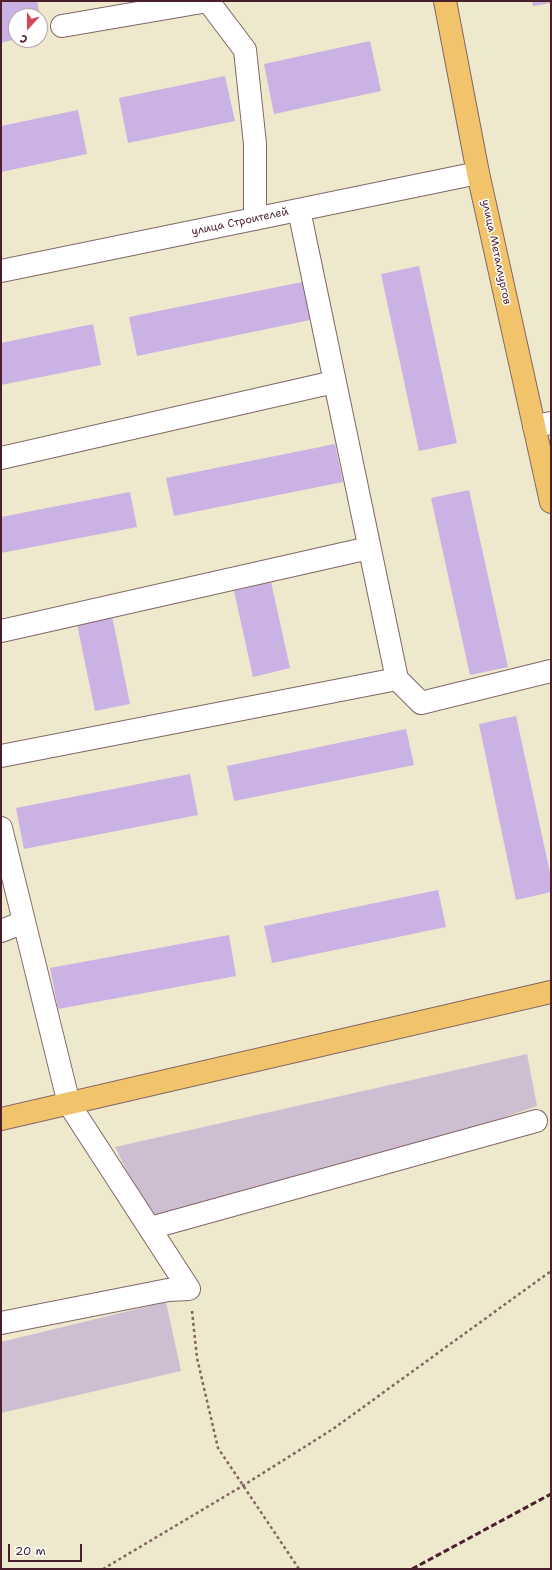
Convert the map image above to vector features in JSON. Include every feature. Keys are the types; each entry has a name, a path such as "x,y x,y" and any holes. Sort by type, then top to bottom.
{"main road":[{"name":"улица Металлургов","path":"444,1 478,173 543,425 551,502"},
{"path":"1,1118 69,1104 551,992"}],"street":[{"path":"62,26 208,1 244,50 255,144 255,219"},
{"name":"улица Строителей","path":"1,271 478,173"},
{"path":"299,210 397,679 421,703 551,671"},
{"path":"1,458 334,382"},
{"path":"1,632 369,548"},
{"path":"1,756 397,679"},
{"path":"1,828 69,1104 189,1289 168,1290 1,1323"},
{"path":"1,931 24,922"},
{"path":"150,1228 536,1121"}],"path":[{"path":"103,1569 244,1485 333,1429 551,1271"},
{"path":"189,1289 197,1358 218,1448 300,1569"}],"shaded area":[{"path":"527,1054 537,1106 351,1170 150,1218 115,1147"},
{"path":"166,1302 181,1371 1,1413 1,1342"}],"building":[{"path":"1,1 37,1 38,8 8,8 8,41 1,43"},
{"path":"532,1 551,1 551,3 533,6"},
{"path":"370,41 381,91 274,114 264,64"},
{"path":"225,76 235,121 128,143 119,98"},
{"path":"78,110 87,154 1,172 1,126"},
{"path":"419,266 457,443 419,451 381,274"},
{"path":"307,281 315,319 137,356 129,317"},
{"path":"93,324 101,365 1,385 1,343"},
{"path":"335,444 343,482 174,516 166,478"},
{"path":"469,490 508,667 470,675 431,498"},
{"path":"130,492 137,527 1,553 1,517"},
{"path":"271,582 290,668 253,677 234,591"},
{"path":"112,616 130,704 95,711 77,624"},
{"path":"516,716 551,877 551,892 516,900 479,724"},
{"path":"406,729 414,765 234,801 227,766"},
{"path":"190,774 198,815 24,849 16,808"},
{"path":"438,890 446,927 272,963 264,926"},
{"path":"229,935 236,976 58,1009 50,968"}],"railway":[{"path":"412,1569 551,1494"}]}
